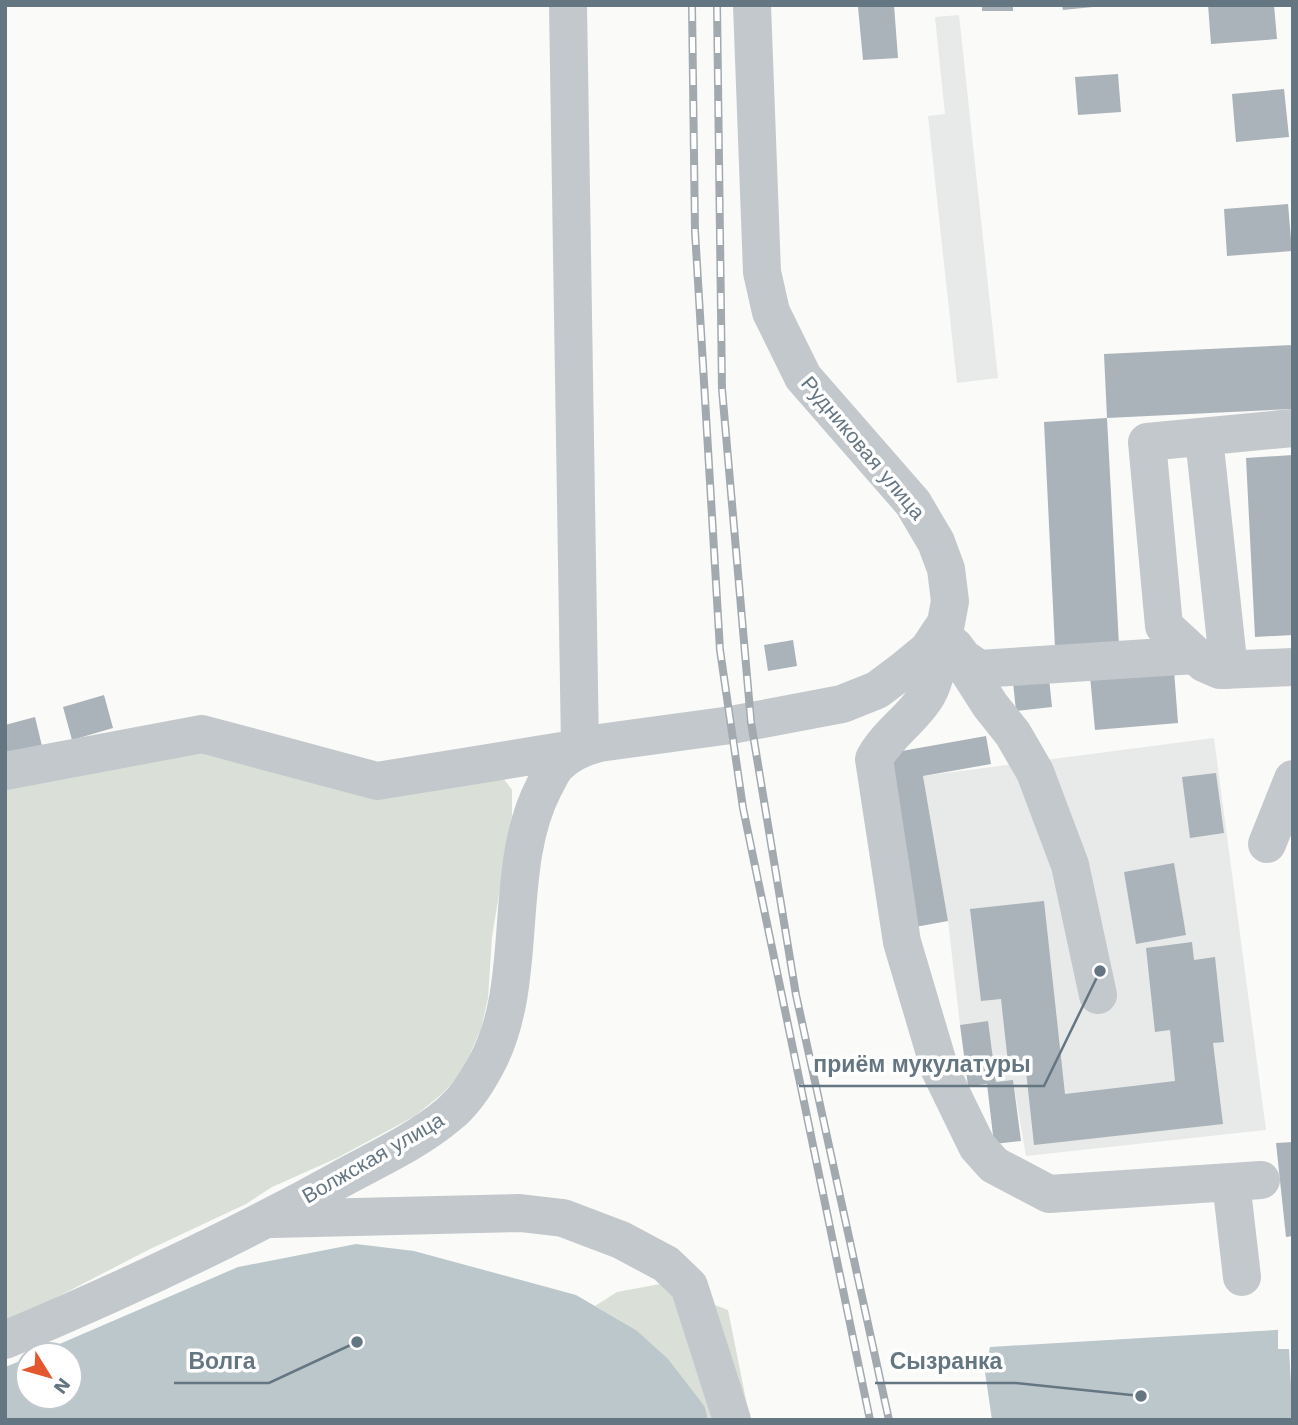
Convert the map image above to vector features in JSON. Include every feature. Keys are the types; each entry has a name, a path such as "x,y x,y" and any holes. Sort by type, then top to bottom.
{"street":[{"path":"5,771 202,734 377,781 580,748 568,5"},
{"name":"Рудниковая улица","path":"580,748 751,722 842,704 877,690 928,650 942,631 950,601 946,569 936,542 913,503 803,377 771,312 762,272 752,5"},
{"path":"1293,428 1147,442 1164,626 1195,655 1220,670 1293,667"},
{"path":"1204,438 1229,670"},
{"path":"942,631 963,658 979,668 1195,655"},
{"path":"942,631 1035,772 1070,865 1098,995"},
{"path":"942,631 937,671 925,697 881,745 874,760 902,942 940,1070 977,1146 994,1165 1049,1194 1246,1181 1242,1277"},
{"name":"Волжская улица","path":"5,1340 153,1275 264,1219 422,1133 450,1114 487,1064 500,1023 514,954 521,860 529,825 556,765 580,748"},
{"path":"1267,844 1293,779"},
{"path":"264,1219 520,1213 564,1218 621,1240 666,1264 690,1286 732,1420"}],"shaded area":[{"path":"959,15 998,378 957,383 928,116 945,114 935,17"},
{"path":"1214,738 1266,1130 1026,1156 1013,1081 996,1082 960,1025 948,921 923,776"},
{"path":"195,749 503,778 512,790 512,815 492,937 488,998 481,1029 462,1072 443,1093 415,1116 337,1158 272,1187 246,1204 148,1250 5,1324 5,785"},
{"path":"356,1244 414,1251 576,1295 636,1330 668,1359 705,1407 708,1420 5,1420 5,1367 14,1363 14,1411 84,1411 84,1341 66,1341 238,1267"},
{"path":"660,1284 728,1310 750,1420 708,1420 705,1407 636,1330 595,1306 617,1292"},
{"path":"1293,1329 1293,1420 992,1420 985,1372 990,1347"}],"pier":[{"path":"1278,1329 1293,1329 1293,1420 1289,1349 1278,1349"}],"building":[{"path":"894,5 898,58 863,60 858,7"},
{"path":"982,5 1013,5 1013,11 982,11"},
{"path":"1062,5 1092,5 1093,7 1063,10"},
{"path":"1208,5 1274,5 1277,39 1211,44"},
{"path":"1118,74 1121,112 1078,115 1075,77"},
{"path":"1284,89 1289,137 1236,142 1232,94"},
{"path":"1288,204 1292,251 1227,256 1224,209"},
{"path":"1293,345 1293,409 1107,418 1104,354"},
{"path":"1107,418 1119,645 1055,648 1044,422"},
{"path":"1293,455 1293,635 1255,637 1246,458"},
{"path":"793,640 797,666 768,671 764,645"},
{"path":"1174,670 1178,723 1095,730 1090,676"},
{"path":"1049,678 1052,707 1016,711 1013,682"},
{"path":"104,695 113,728 72,740 63,707"},
{"path":"35,717 42,746 5,756 5,725"},
{"path":"986,736 991,764 923,776 948,921 915,927 885,754"},
{"path":"1216,773 1224,833 1190,838 1182,777"},
{"path":"1174,863 1186,935 1136,944 1124,872"},
{"path":"1044,901 1065,1094 1175,1081 1170,1030 1155,1032 1146,948 1192,942 1194,960 1215,957 1224,1042 1213,1043 1223,1124 1034,1145 1026,1071 1009,1072 1001,999 981,1001 970,909"},
{"path":"988,1021 996,1082 1013,1080 1021,1141 994,1144 987,1084 968,1086 960,1025"},
{"path":"1293,1142 1293,1236 1286,1237 1276,1143"}],"railway":[{"path":"692,5 695,231 720,650 743,808 870,1420"},
{"path":"717,5 722,389 751,722 796,995 889,1420"}],"place":[{"name":"приём мукулатуры","path":"1100,971"},
{"name":"Волга","path":"357,1342"},
{"name":"Сызранка","path":"1141,1396"}]}
